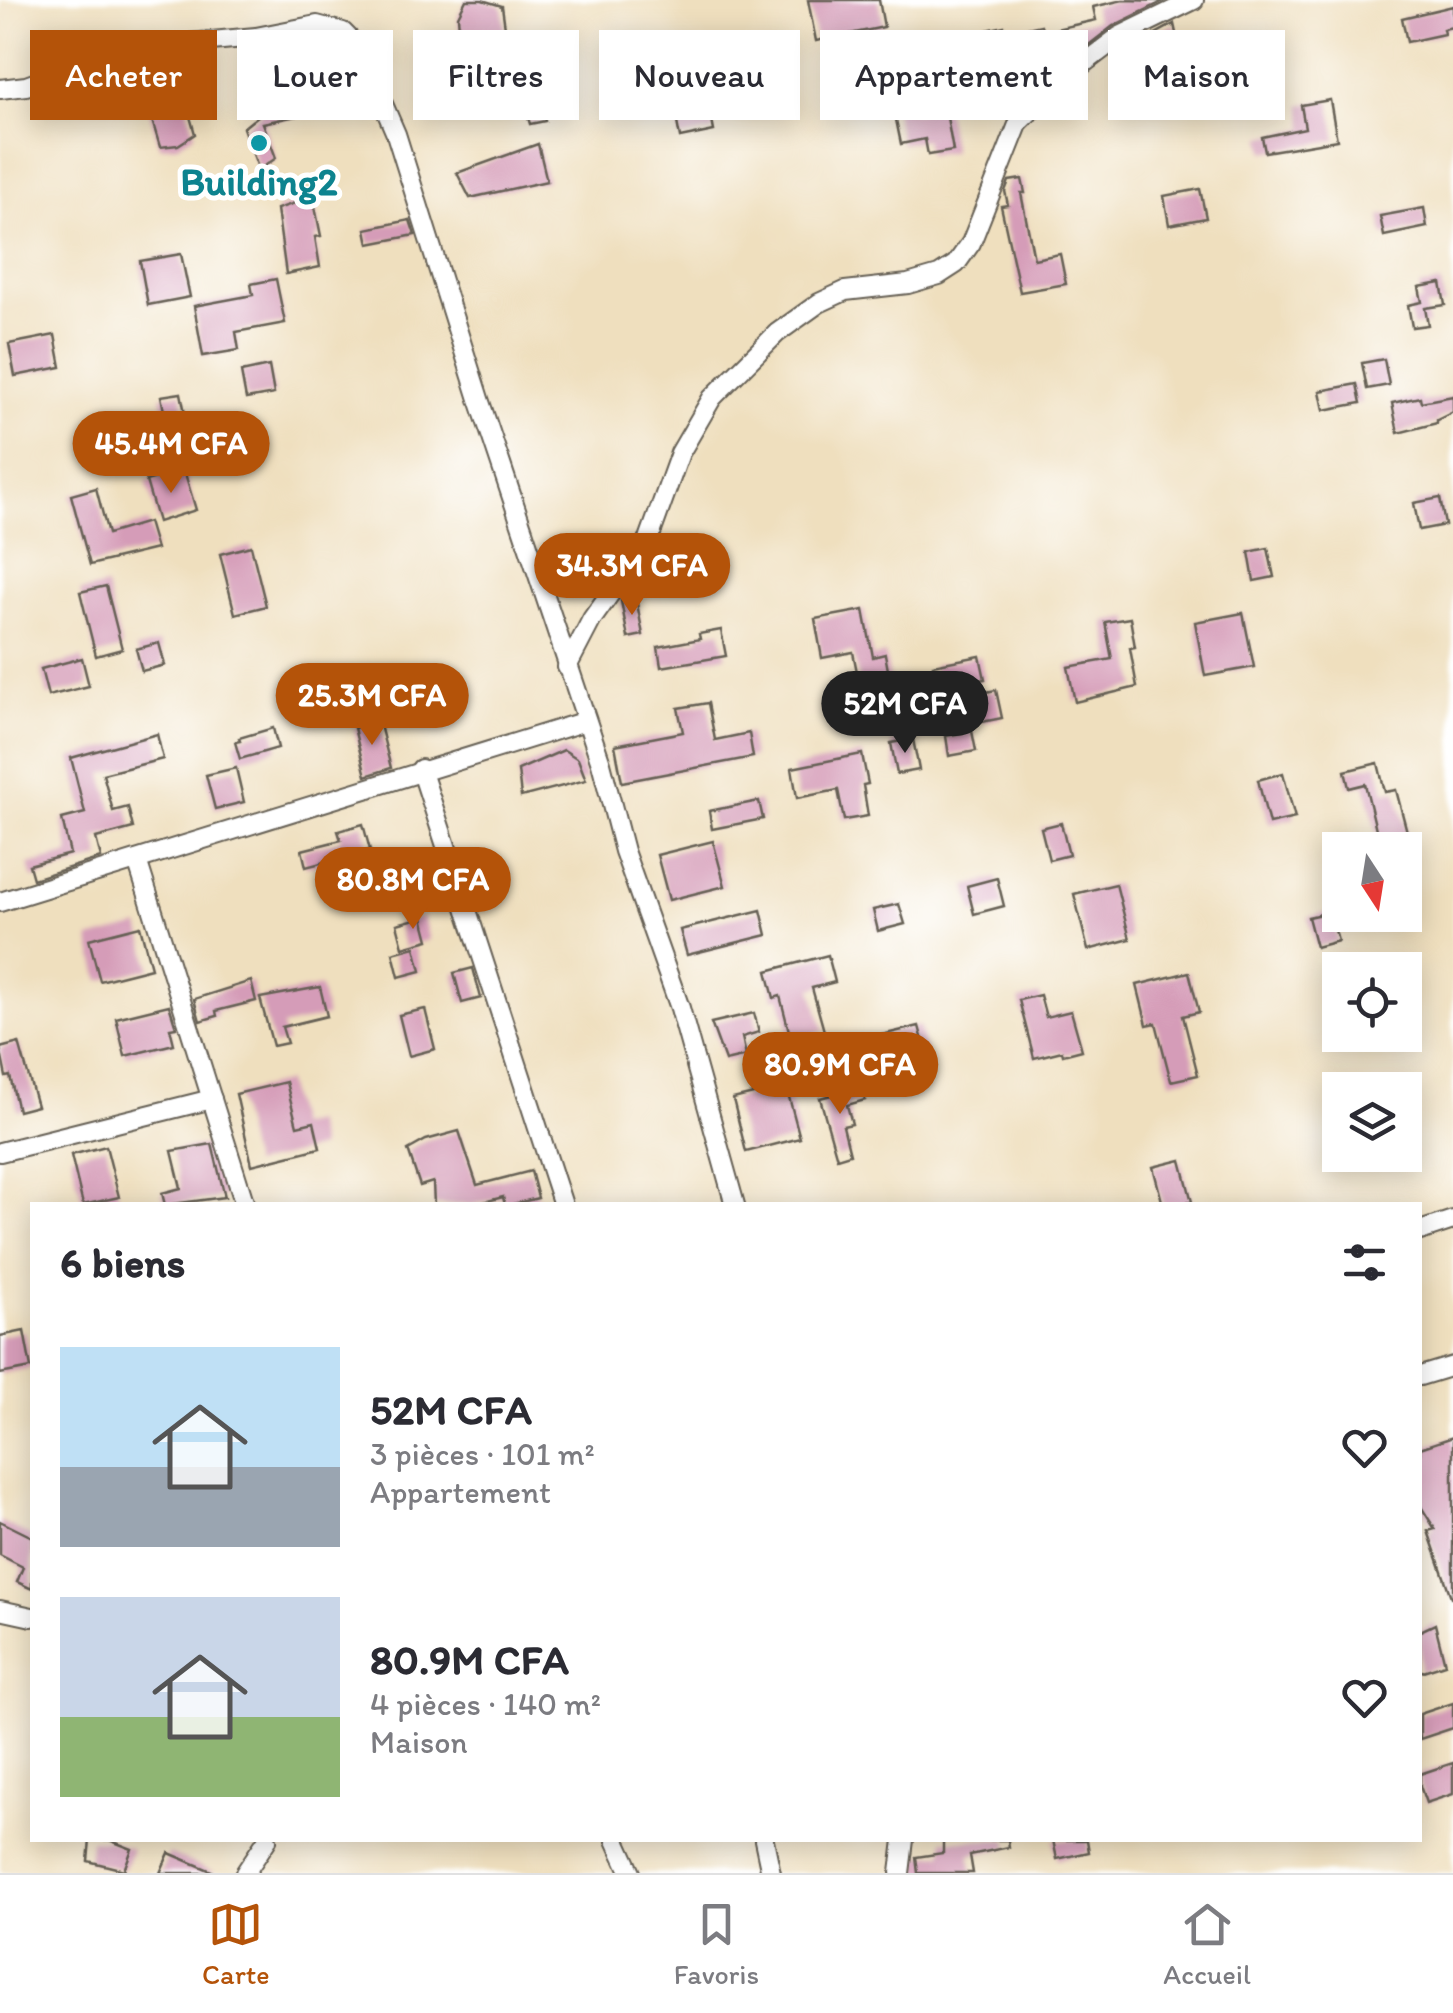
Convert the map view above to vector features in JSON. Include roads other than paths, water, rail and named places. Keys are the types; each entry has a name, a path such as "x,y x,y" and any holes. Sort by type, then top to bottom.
{"street":[{"path":"567,667 592,619 650,538 680,452 712,398 777,334 818,303 846,291 908,284 956,264 971,244 1019,122 1067,76 1120,36 1194,0"},
{"path":"0,89 26,86 105,57 317,25 343,32 359,48 396,134 586,721 624,851 680,1008 733,1202"},
{"path":"0,902 586,721"},
{"path":"421,769 562,1202"},
{"path":"137,860 245,1202"},
{"path":"0,1152 212,1099"},
{"path":"1422,1230 1453,1220"},
{"path":"1422,1375 1453,1366"},
{"path":"0,1610 30,1617"},
{"path":"246,1873 266,1842"},
{"path":"617,1842 630,1873"},
{"path":"764,1842 771,1873"},
{"path":"900,1873 904,1842"}],"place":[{"name":"Building2","path":"259,143"}]}
